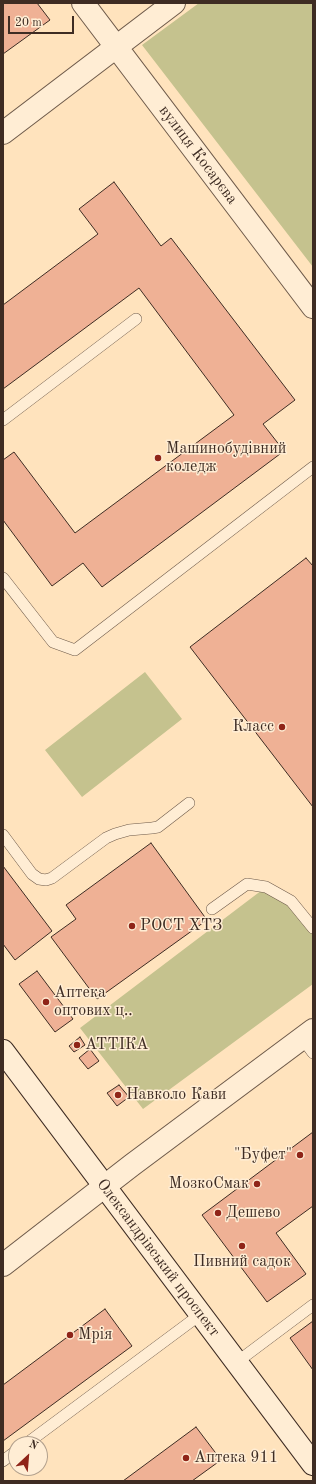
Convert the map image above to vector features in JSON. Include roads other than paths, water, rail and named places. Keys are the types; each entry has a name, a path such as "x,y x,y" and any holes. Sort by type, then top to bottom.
{"street":[{"name":"вулиця Косарєва","path":"83,3 313,307"},
{"path":"3,133 174,3"},
{"path":"3,1265 105,1188 138,1161 309,1040"},
{"name":"Олександрівський проспект","path":"3,1051 313,1464"}],"lane":[{"path":"3,420 136,320"},
{"path":"3,578 53,642 74,650 313,467"},
{"path":"3,835 32,874 39,879 46,880 52,878 106,838 129,830 158,826 189,803"},
{"path":"212,909 247,884 266,887 291,901 313,928"},
{"path":"237,1362 313,1305"},
{"path":"37,1436 201,1314"}],"place":[{"name":"Машинобудівний коледж","path":"158,458"},
{"name":"Класс","path":"282,727"},
{"name":"РОСТ ХТЗ","path":"132,926"},
{"name":"Аптека оптових ц‥","path":"46,1002"},
{"name":"АТТІКА","path":"77,1045"},
{"name":"Навколо Кави","path":"118,1095"},
{"name":"\"Буфет\"","path":"300,1155"},
{"name":"МозкоСмак","path":"257,1184"},
{"name":"Дешево","path":"218,1213"},
{"name":"Пивний садок","path":"242,1246"},
{"name":"Мрiя","path":"70,1335"},
{"name":"Аптека 911","path":"186,1458"}]}
